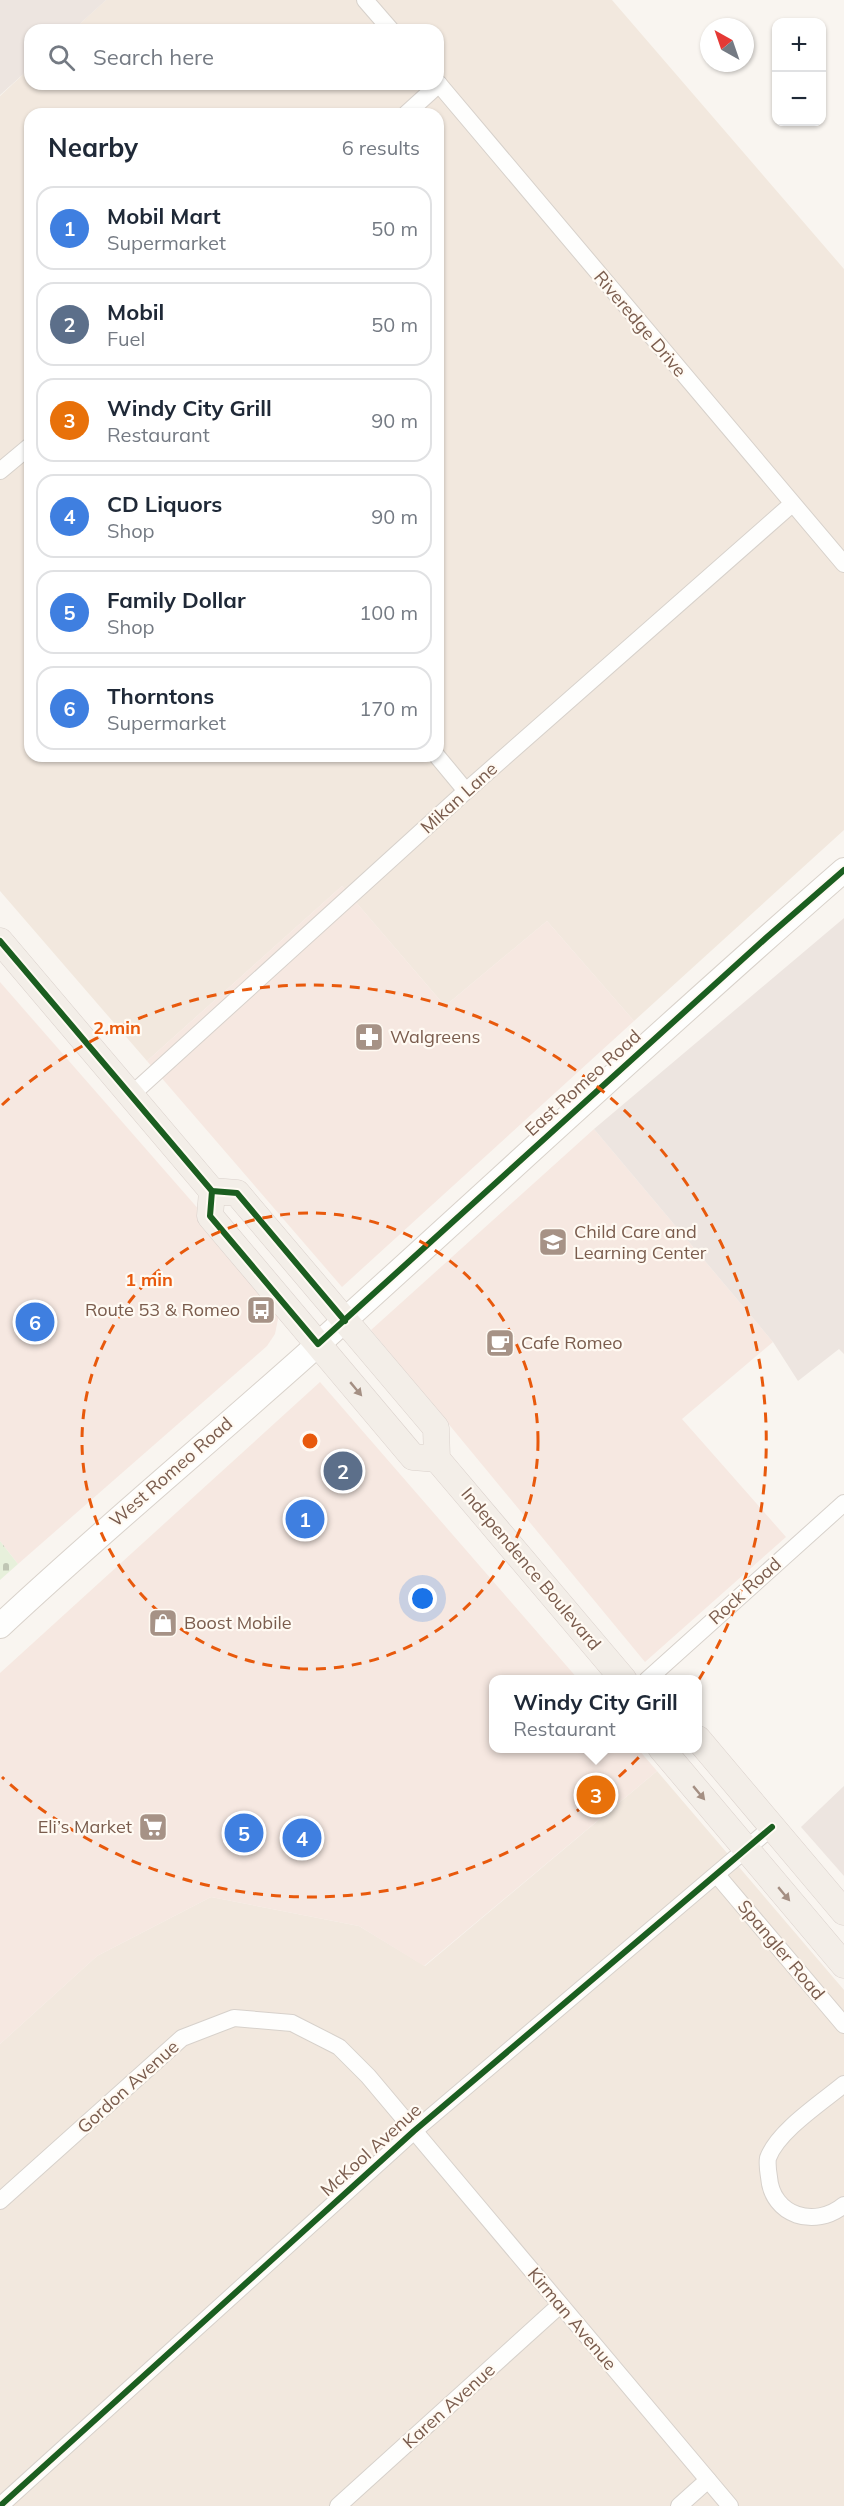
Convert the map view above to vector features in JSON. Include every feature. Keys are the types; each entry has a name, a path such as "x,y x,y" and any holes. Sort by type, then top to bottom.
{"main road":[{"name":"East Romeo Road","path":"345,1321 766,938 844,870"},
{"path":"0,941 212,1191 237,1193 436,1428 437,1459 413,1457 210,1216 212,1191"},
{"name":"West Romeo Road","path":"0,1626 90,1543 345,1321"},
{"name":"Independence Boulevard","path":"437,1459 620,1675"},
{"path":"702,1744 844,1912"},
{"path":"664,1753 844,1965"}],"street":[{"path":"365,0 387,24"},
{"name":"Riveredge Drive","path":"444,89 844,564"},
{"path":"412,108 432,90"},
{"path":"0,471 24,451"},
{"name":"Mikan Lane","path":"130,1096 466,791 792,504"},
{"path":"442,762 466,791"},
{"name":"Rock Road","path":"653,1675 844,1503"},
{"name":"McKool Avenue","path":"0,2506 414,2131 772,1827"},
{"name":"Spangler Road","path":"717,1875 844,2025"},
{"name":"Gordon Avenue","path":"0,2201 182,2038 234,2018 292,2023 339,2048 368,2076 414,2131"},
{"path":"844,2084 779,2139 767,2160 770,2189 787,2212 811,2219 835,2213 844,2205"},
{"name":"Kirman Avenue","path":"414,2131 730,2506"},
{"name":"Karen Avenue","path":"338,2506 560,2305"},
{"path":"679,2506 708,2480"}],"shaded area":[{"path":"0,0 106,0 80,24 24,24 24,73 0,95"},
{"path":"106,0 612,0 844,269 844,830 634,1021 547,921 445,1006 342,886 147,1061 0,891 0,96 24,74 24,90 444,90 444,24 80,24"},
{"path":"342,886 445,1006 547,921 634,1021 342,1287 147,1061"},
{"path":"844,918 844,1354 839,1349 798,1381 773,1342 594,1129"},
{"path":"0,982 270,1291 276,1305 278,1319 275,1334 267,1346 18,1564 0,1541"},
{"path":"594,1129 773,1342 682,1419 786,1537 645,1662 371,1330"},
{"path":"320,1382 575,1675 489,1675 489,1753 641,1753 657,1771 424,1966 359,1926 211,1897 97,1956 0,2044 0,1673"},
{"path":"657,1771 844,1990 844,2506 0,2506 0,2044 97,1956 211,1897 359,1926 425,1966"},
{"path":"844,1786 844,1876 801,1827"}],"green space":[{"path":"0,1541 18,1564 0,1580"}],"cycle path":[{"path":"212,1191 210,1216 318,1344 844,870"},
{"path":"0,941 212,1191 237,1193 345,1321"},
{"path":"0,2506 414,2131 772,1827"}],"place":[{"name":"Walgreens","path":"369,1037"},
{"name":"Child Care and Learning Center","path":"553,1242"},
{"name":"Route 53 & Romeo","path":"261,1310"},
{"name":"Thorntons","path":"35,1322"},
{"name":"Cafe Romeo","path":"500,1343"},
{"name":"Mobil","path":"343,1471"},
{"name":"Mobil Mart","path":"305,1519"},
{"name":"Boost Mobile","path":"163,1623"},
{"name":"Windy City Grill","path":"596,1795"},
{"name":"Eli’s Market","path":"153,1827"},
{"name":"Family Dollar","path":"244,1833"},
{"name":"CD Liquors","path":"302,1838"}]}
